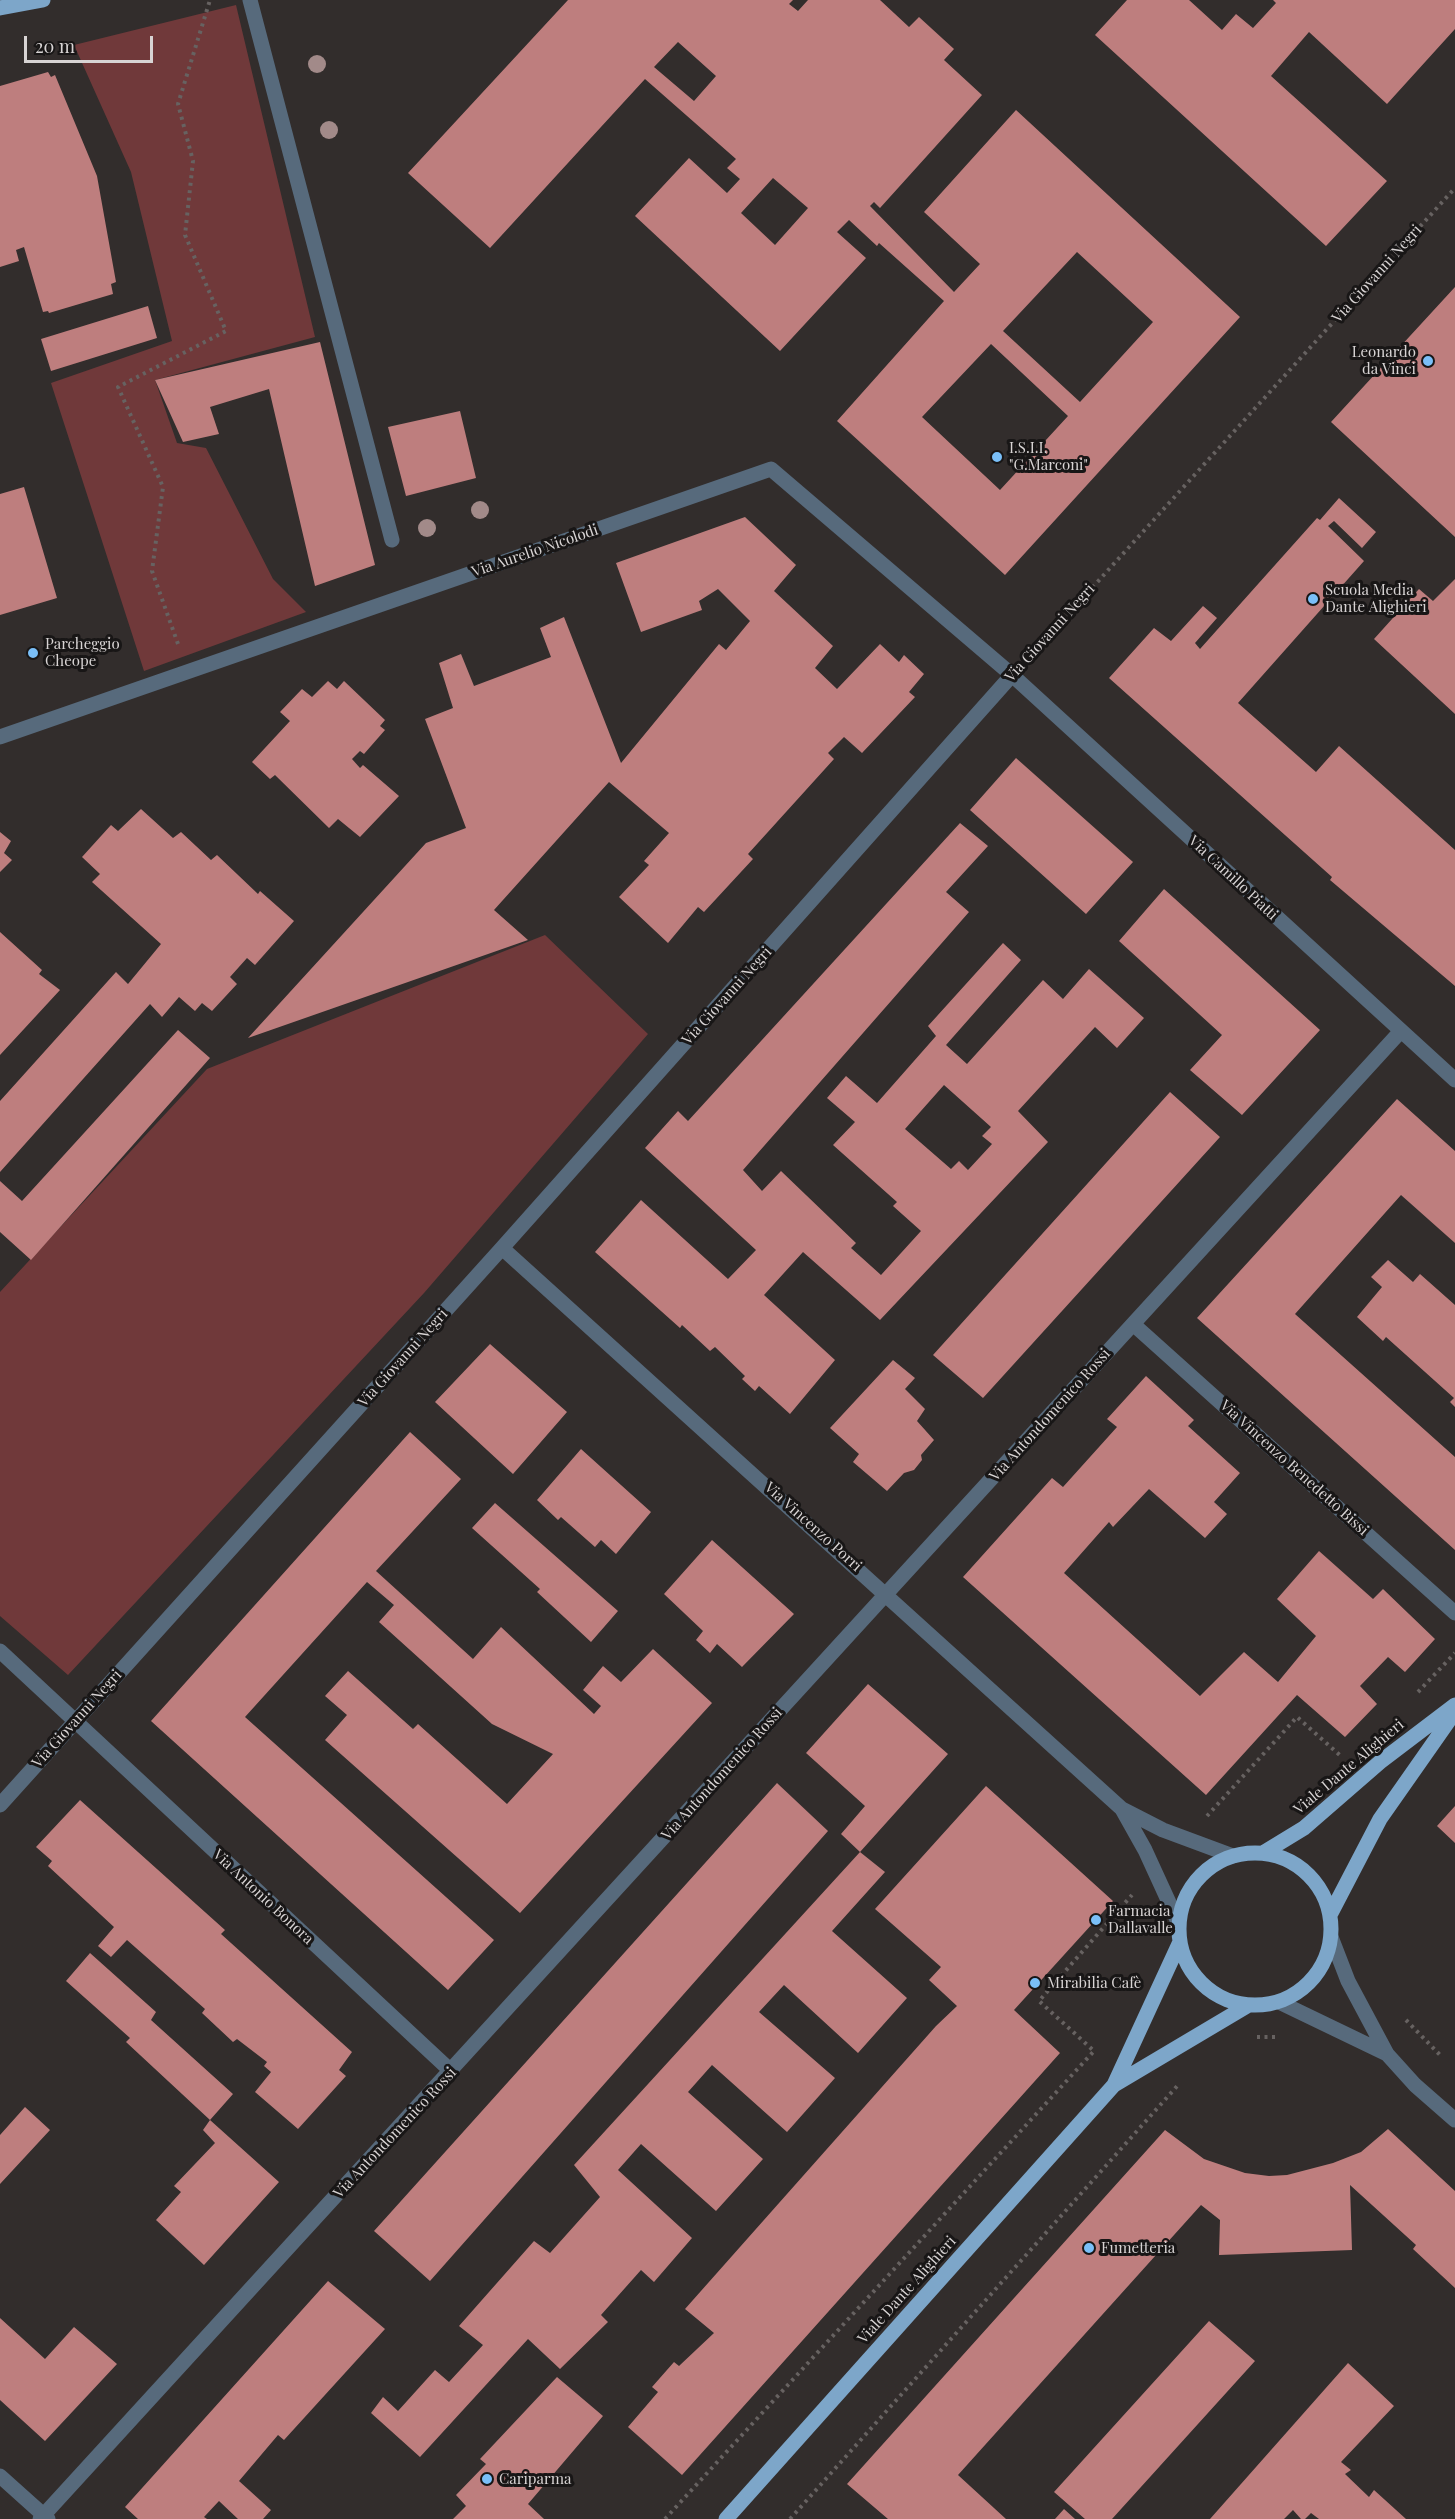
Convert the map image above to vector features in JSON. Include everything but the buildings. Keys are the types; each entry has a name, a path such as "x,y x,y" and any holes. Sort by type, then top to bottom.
{"main road":[{"path":"0,8 43,0"},
{"name":"Viale Dante Alighieri","path":"1263,1853 1304,1828 1380,1762 1455,1705"},
{"path":"1330,1915 1380,1819 1455,1712"},
{"path":"1263,1853 1299,1866 1319,1888 1330,1915 1331,1937 1326,1958 1314,1977 1299,1992 1279,2002 1247,2006 1228,2001 1210,1992 1196,1979 1185,1962 1179,1944 1178,1922 1184,1900 1195,1880 1212,1865 1233,1856 1263,1853"},
{"name":"Viale Dante Alighieri","path":"726,2519 1114,2085 1179,1944"},
{"name":"Viale Dante Alighieri","path":"1114,2085 1247,2006"}],"street":[{"path":"250,0 392,540"},
{"name":"Via Aurelio Nicolodi","path":"0,737 771,469 1012,675"},
{"name":"Via Camillo Piatti","path":"1012,675 1455,1080"},
{"name":"Via Giovanni Negri","path":"0,1805 502,1248 1012,675"},
{"name":"Via Antondomenico Rossi","path":"44,2518 1400,1032"},
{"name":"Via Vincenzo Porri","path":"502,1248 886,1593 1122,1809 1163,1830 1233,1856"},
{"name":"Via Vincenzo Benedetto Bissi","path":"1133,1324 1455,1613"},
{"name":"Via Antonio Bonora","path":"0,1651 452,2072"},
{"name":"Via Vincenzo Porri","path":"1122,1809 1145,1850 1178,1922"},
{"path":"1331,1937 1348,1981 1387,2054 1415,2085 1455,2120"},
{"path":"1279,2002 1387,2054"},
{"path":"0,2476 44,2518"}],"path":[{"path":"180,650 152,572 163,486 117,387 226,331 185,235 193,161 178,104 210,0"},
{"name":"Via Giovanni Negri","path":"1012,675 1455,188"},
{"path":"1410,1700 1455,1653"},
{"path":"1200,1824 1297,1717 1346,1761"},
{"path":"665,2519 1094,2051 1039,2001 1133,1895 1127,1886"},
{"path":"1404,2018 1441,2056"},
{"path":"1254,2037 1281,2037"},
{"path":"790,2519 1156,2108"}],"shaded area":[{"path":"236,5 315,337 155,380 177,443 206,448 273,579 306,612 144,671 51,383 172,341 131,172 74,45"},
{"path":"545,935 648,1034 424,1293 68,1675 0,1616 0,1292 207,1069"}],"place":[{"name":"Leonardo da Vinci","path":"1428,361"},
{"name":"I.S.I.I. \"G.Marconi\"","path":"997,457"},
{"name":"Scuola Media Dante Alighieri","path":"1313,599"},
{"name":"Parcheggio Cheope","path":"33,653"},
{"name":"Farmacia Dallavalle","path":"1096,1920"},
{"name":"Mirabilia Cafè","path":"1035,1983"},
{"name":"Fumetteria","path":"1089,2248"},
{"name":"Cariparma","path":"487,2479"}]}
